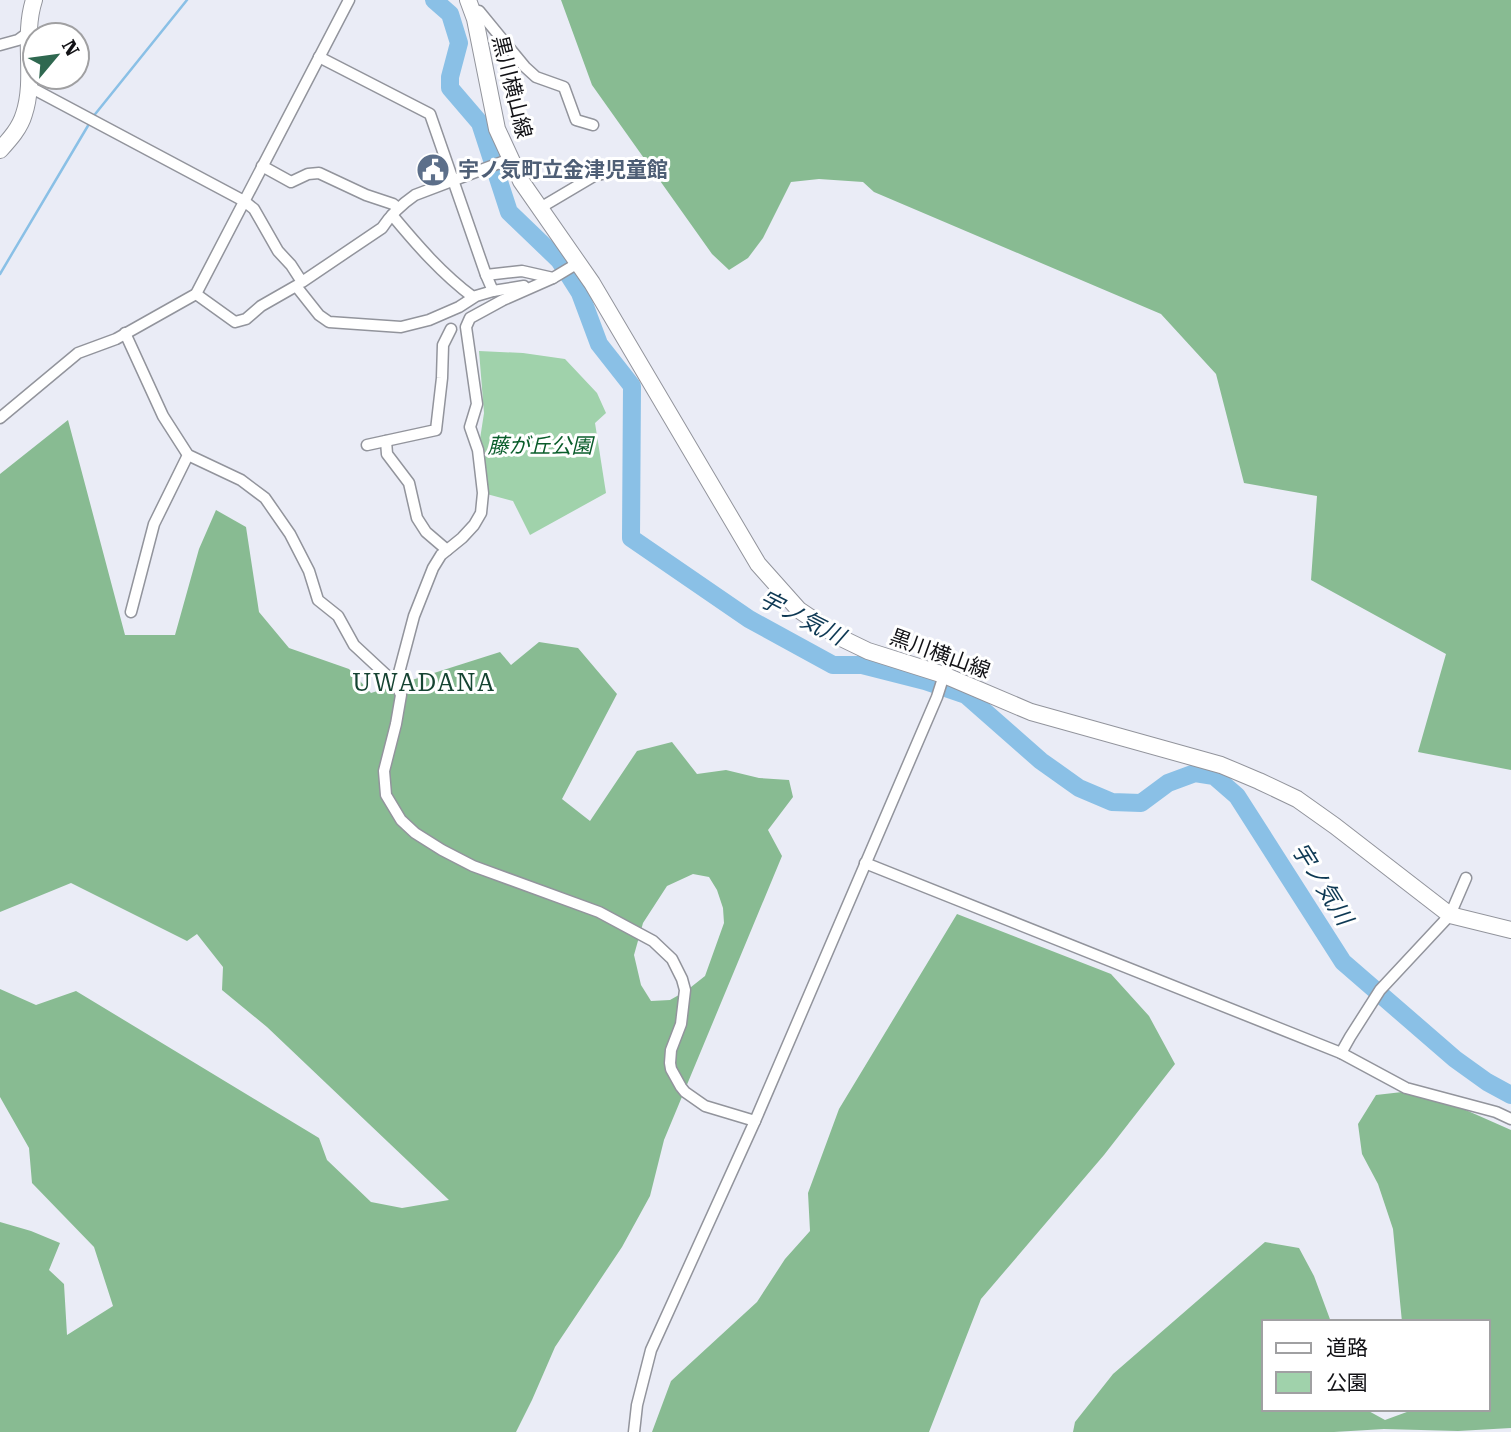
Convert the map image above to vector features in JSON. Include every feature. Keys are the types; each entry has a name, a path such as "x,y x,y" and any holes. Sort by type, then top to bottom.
{"main road":[{"path":"29,21 34,0"},
{"name":"黒川横山線","path":"470,6 497,129 500,162 521,181 575,264 592,283 758,564 799,610 839,637 868,651 944,677 1031,712 1221,765 1259,781 1297,799 1450,915 1511,930"},
{"path":"0,150 22,121 28,91"}],"street":[{"path":"0,418 78,353 116,339 196,294 349,0"},
{"path":"470,6 479,11 536,77 564,87 576,120 593,125"},
{"path":"0,45 21,38"},
{"path":"320,57 430,114 485,275 493,291"},
{"path":"38,91 244,201 254,209 278,251 302,282 382,228 395,211 415,195 500,162"},
{"path":"262,166 290,182 308,174 319,173 366,195 393,204 395,211 429,259 473,297"},
{"path":"540,208 594,176 606,173"},
{"path":"396,684 414,617 433,569 441,555 474,525 481,513 483,493 478,450 470,428 477,404 466,327 470,318 575,264"},
{"path":"485,275 522,271 557,275"},
{"path":"196,294 235,321 246,320 261,306 296,286 319,315 329,322 401,327 429,320 459,307 473,297 542,283"},
{"path":"441,315 451,329"},
{"path":"451,329 466,327"},
{"path":"367,445 436,430 443,345 451,329"},
{"path":"125,333 163,416 188,455 241,480 265,498 290,534 309,571 318,600 338,616 354,645 396,684 401,695 384,771 386,795 401,820 415,833 472,866 599,912 653,941 672,959 685,990 681,1024 671,1050 670,1063 681,1087 705,1106 755,1121"},
{"path":"386,441 387,454 409,482 417,518 426,532 447,550"},
{"path":"131,612 154,524 188,455"},
{"path":"634,1432 637,1405 651,1350 755,1121 944,677"},
{"path":"865,863 1341,1053 1406,1088 1496,1112 1511,1119"},
{"path":"1341,1053 1378,993 1450,915 1466,878"}],"green space":[{"path":"561,0 1511,0 1511,770 1418,752 1446,654 1311,580 1317,496 1244,483 1216,374 1161,314 874,192 863,182 819,179 791,182 763,238 748,258 729,270 712,254 592,85"},
{"name":"藤が丘公園","path":"479,351 565,359 597,393 606,413 595,423 606,493 530,535 513,501 483,493 480,439 484,413"},
{"path":"68,420 125,635 175,635 199,549 216,510 246,527 259,612 289,648 349,669 371,693 500,652 511,665 539,642 578,648 617,694 562,799 590,821 637,751 672,742 697,774 726,770 759,778 789,780 793,797 768,830 782,856 664,1140 650,1196 622,1247 555,1347 516,1432 0,1432 0,1222 60,1243 49,1270 64,1284 67,1335 113,1306 94,1247 32,1183 29,1148 0,1097 0,989 36,1005 76,991 319,1138 327,1160 371,1202 402,1208 449,1200 267,1027 222,990 223,967 197,934 187,941 71,883 0,912 0,474","holes":["693,874 709,877 723,908 724,923 705,976 670,1000 651,1001 641,985 634,955 643,923 667,886"]},
{"path":"957,914 1111,974 1149,1016 1175,1064 1104,1155 981,1299 929,1432 652,1432 671,1381 757,1302 785,1259 810,1231 808,1193 839,1109"},
{"path":"1411,1091 1459,1107 1511,1130 1511,1428 1458,1431 1384,1429 1334,1432 1073,1432 1075,1422 1113,1374 1265,1242 1299,1248 1314,1276 1330,1320 1262,1320 1262,1411 1369,1411 1385,1420 1410,1411 1490,1411 1490,1320 1402,1320 1393,1229 1378,1184 1362,1154 1358,1124 1376,1095"}],"waterway":[{"path":"92,118 187,0"},
{"name":"宇ノ気川","path":"434,0 450,14 459,43 450,77 450,88 480,123 509,212 559,260 580,293 599,344 632,386 631,538 749,619 833,665 862,665 966,695 1041,761 1079,788 1112,802 1141,803 1168,783 1195,773 1214,776 1237,796 1343,962 1455,1059 1511,1095"},
{"path":"0,274 89,124"}],"place":[{"name":"宇ノ気町立金津児童館","path":"433,170"}],"district":[{"name":"UWADANA","path":"424,683"}]}
